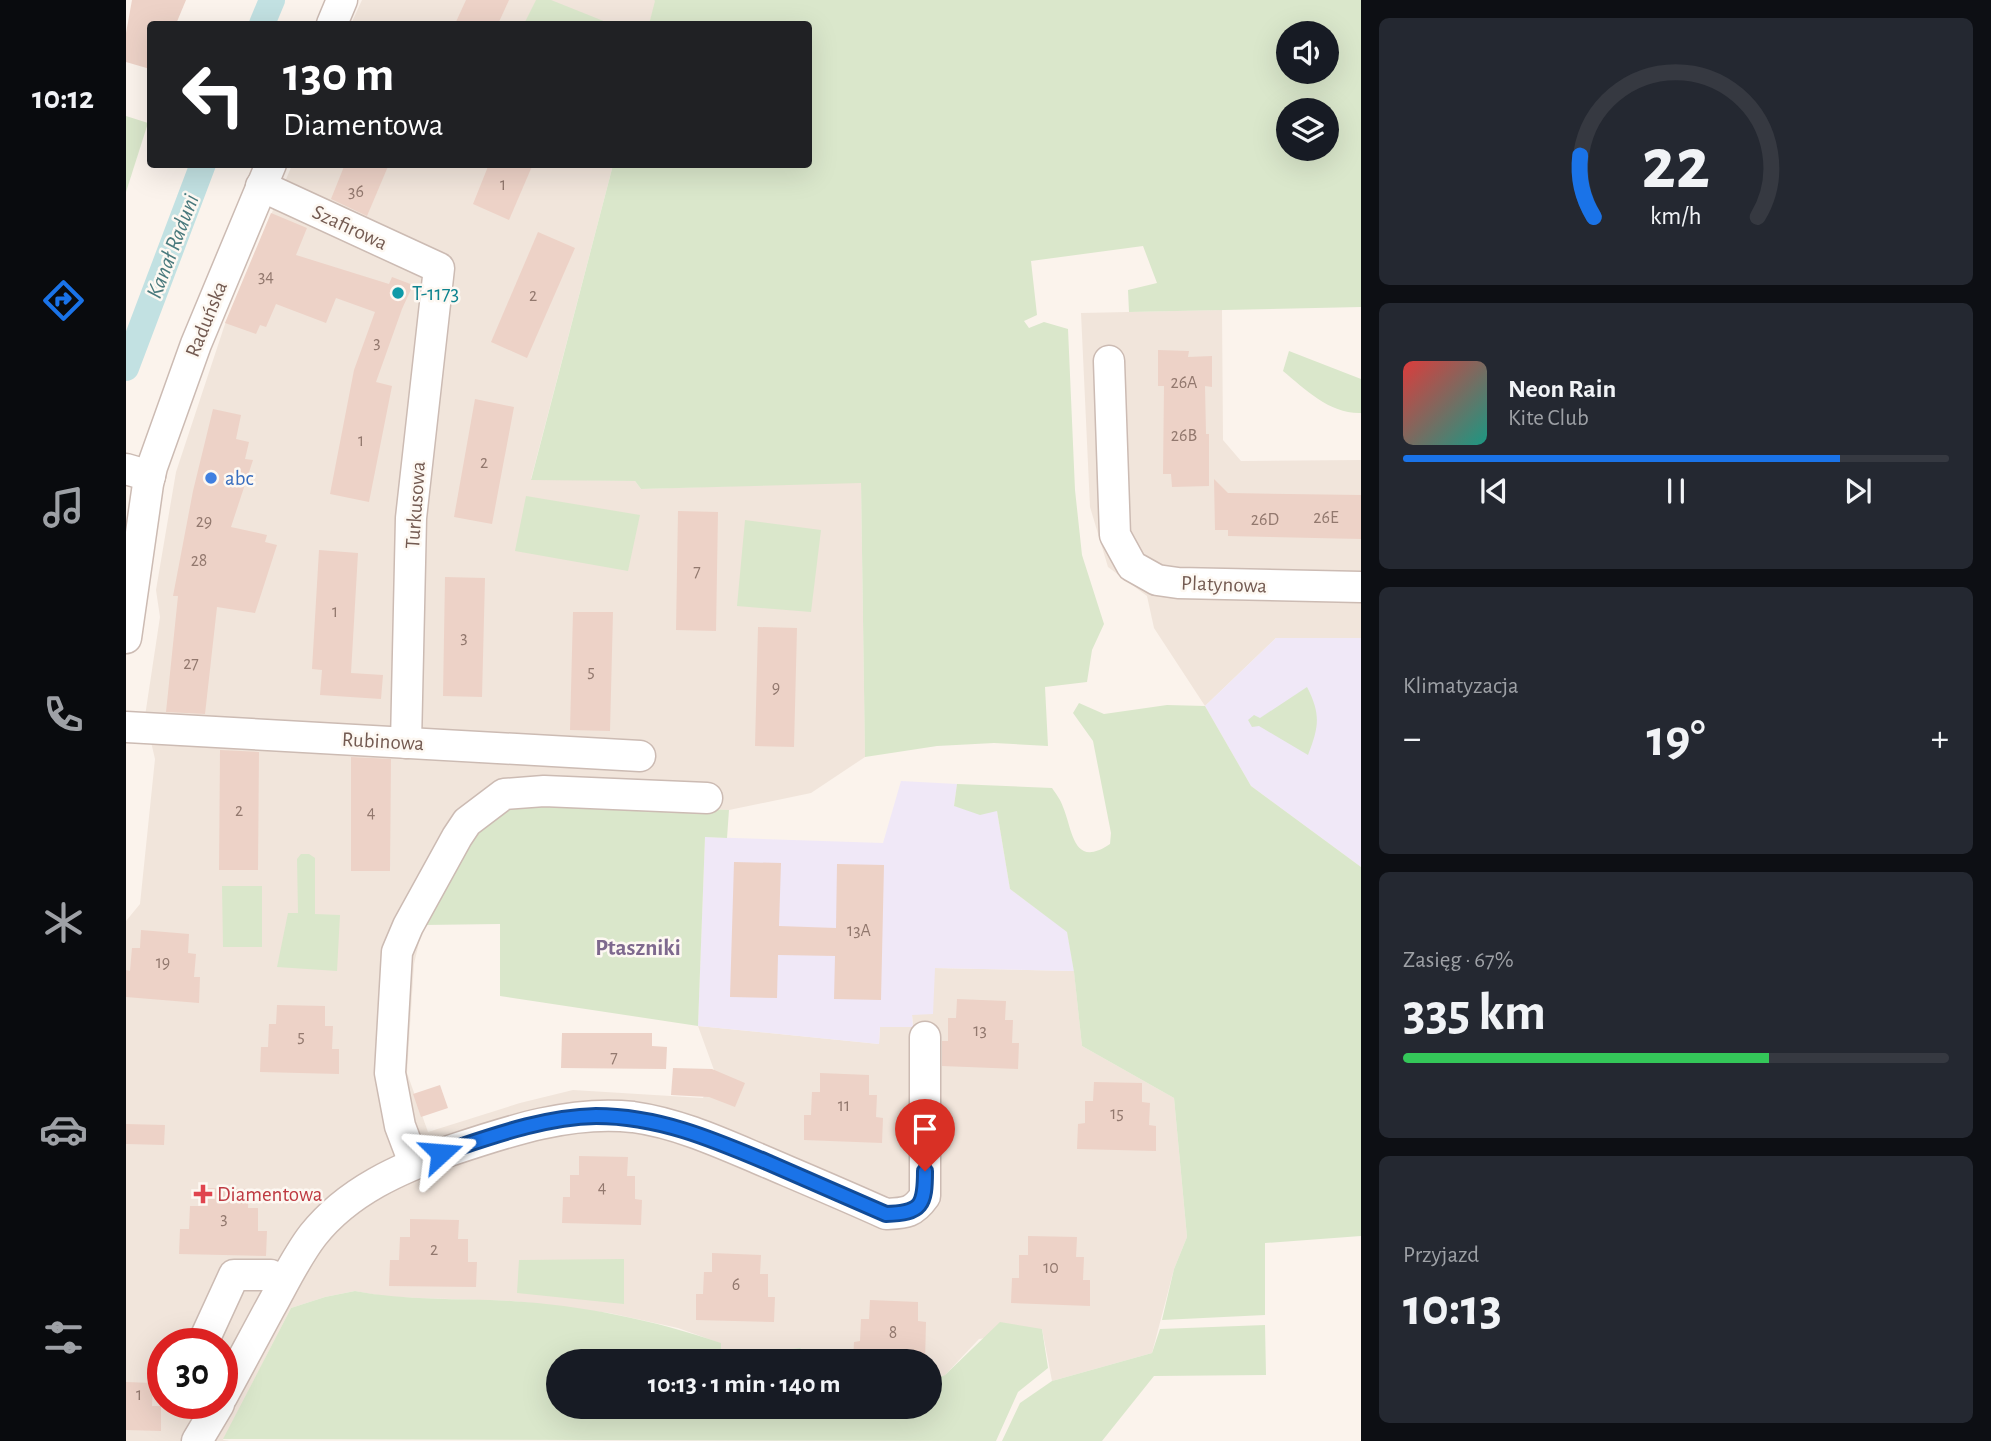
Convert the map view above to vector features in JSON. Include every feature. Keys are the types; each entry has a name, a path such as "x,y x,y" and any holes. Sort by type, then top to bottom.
{"street":[{"path":"333,21 342,0"},
{"name":"Szafirowa","path":"266,176 439,268"},
{"name":"Raduńska","path":"126,638 138,473 181,382 266,176"},
{"name":"Turkusowa","path":"407,743 411,518 439,268"},
{"name":"Platynowa","path":"1108,361 1115,535 1132,566 1157,580 1178,583 1361,587"},
{"name":"Rubinowa","path":"126,727 640,755"},
{"path":"414,1163 400,1126 390,1073 397,952 420,904 467,822 504,794 544,790 707,797"},
{"path":"238,1364 314,1233 339,1207 374,1182 414,1163 489,1137 552,1121 593,1116 633,1117 671,1125 724,1144 886,1214 916,1209 925,1196 925,1037"},
{"path":"210,1328 234,1275 271,1275 284,1282"},
{"path":"197,1441 208,1419"}],"shaded area":[{"path":"362,0 656,1 650,21 352,21"},
{"path":"291,168 612,168 531,479 635,481 641,489 861,482 865,757 811,793 729,810 515,800 423,925 414,964 407,1073 428,1132 520,1103 573,1090 703,1098 714,1070 698,1026 879,1044 880,1027 913,1026 912,1015 934,968 1074,971 1082,1046 1174,1098 1187,1237 1174,1269 1152,1353 1052,1381 1042,1329 979,1339 942,1376 942,1349 720,1349 720,1343 678,1328 609,1313 513,1301 388,1297 355,1291 291,1308 238,1411 238,1328 147,1328 147,1419 234,1419 223,1440 230,1441 126,1441 126,921 140,904 155,759 145,716 160,617 156,590 176,472 225,324"},
{"path":"1222,310 1223,440 1241,461 1361,460 1361,638 1276,638 1205,706 1154,628 1147,596 1108,567 1090,507 1081,313"},
{"path":"1276,638 1361,638 1361,867 1251,786 1205,706"},
{"path":"901,781 957,784 954,806 997,811 1010,889 1067,931 1074,971 935,968 933,1014 912,1015 913,1027 880,1027 879,1044 698,1026 705,837 883,843"}],"green space":[{"path":"536,0 551,0 604,21 526,21"},
{"path":"654,0 1361,0 1361,307 1129,312 1128,290 1157,283 1143,246 1031,261 1037,315 1024,321 1029,328 1044,322 1068,329 1075,490 1082,555 1104,624 1092,650 1087,682 1045,687 1048,746 994,743 937,746 865,757 861,483 641,489 635,481 531,480 612,168 812,168 812,21 650,21"},
{"path":"126,116 147,123 147,126 126,192"},
{"path":"1289,351 1361,379 1361,413 1339,410 1329,405 1283,371"},
{"path":"526,496 640,515 628,571 515,551"},
{"path":"745,520 821,530 811,612 737,606"},
{"path":"1307,687 1315,705 1317,721 1308,755 1259,726 1252,727 1248,720 1254,715 1260,718"},
{"path":"1079,703 1104,714 1167,705 1205,706 1251,786 1361,867 1361,1236 1265,1243 1265,1315 1162,1320 1174,1269 1187,1237 1174,1098 1082,1046 1067,932 1010,889 997,811 980,815 954,806 957,784 1052,788 1062,804 1076,844 1082,850 1098,851 1110,844 1111,833 1093,741 1073,713"},
{"path":"515,800 729,810 727,838 705,837 698,1026 500,996 500,924 423,925 470,829"},
{"path":"301,854 309,854 315,858 315,914 340,915 337,971 277,967 288,913 298,913 297,859"},
{"path":"222,886 262,886 262,947 223,947"},
{"path":"624,1259 624,1304 517,1293 519,1260"},
{"path":"355,1291 413,1298 537,1303 644,1321 721,1343 721,1349 546,1349 546,1419 942,1419 942,1376 1000,1322 1042,1329 1048,1368 1018,1392 996,1441 223,1439 233,1419 238,1419 238,1410 291,1308"},
{"path":"1265,1325 1266,1375 1154,1376 1102,1441 1002,1441 1020,1403 1052,1381 1152,1353 1160,1329"}],"building":[{"path":"132,0 186,0 177,21 147,21 147,68 126,62 126,33"},
{"path":"466,0 509,0 499,21 456,21"},
{"path":"343,168 387,168 367,216 331,199"},
{"path":"487,168 531,168 509,220 473,204"},
{"path":"271,213 307,228 296,255 389,284 392,277 413,285 376,382 392,386 369,502 330,494 354,370 375,312 336,298 326,323 276,304 266,327 260,325 256,334 225,323"},
{"path":"538,232 575,248 527,358 491,342"},
{"path":"1158,350 1189,351 1188,357 1212,356 1212,387 1205,386 1209,486 1172,487 1171,474 1163,474 1164,386 1158,386"},
{"path":"475,399 514,407 492,524 454,517"},
{"path":"213,409 241,415 236,439 249,442 245,459 253,460 231,527 267,535 265,542 277,545 255,613 217,607 205,714 166,712 178,596 173,596 193,491"},
{"path":"1214,479 1228,493 1361,495 1361,539 1228,536 1228,530 1215,530"},
{"path":"678,511 718,512 716,631 676,630"},
{"path":"319,550 358,553 351,673 383,675 381,699 320,695 322,670 312,669"},
{"path":"445,577 485,578 482,697 443,696"},
{"path":"573,612 613,612 610,731 570,730"},
{"path":"758,627 797,628 794,747 755,746"},
{"path":"220,750 259,752 258,870 219,870"},
{"path":"351,757 391,759 390,871 351,871"},
{"path":"734,862 781,863 779,926 836,928 837,864 884,865 881,1000 834,999 835,956 778,955 777,998 730,997"},
{"path":"141,930 189,934 188,953 196,954 194,977 200,977 199,1003 126,997 126,970 130,971 132,948 140,948"},
{"path":"957,999 1006,1001 1005,1020 1013,1020 1012,1043 1019,1043 1018,1069 942,1066 942,1041 948,1041 948,1018 956,1018"},
{"path":"277,1005 325,1006 325,1026 333,1026 332,1049 339,1049 339,1074 260,1072 261,1047 268,1047 269,1024 276,1024"},
{"path":"562,1033 652,1033 652,1046 667,1047 666,1069 561,1068"},
{"path":"673,1068 712,1069 745,1083 735,1107 709,1097 671,1095"},
{"path":"820,1073 869,1075 869,1095 877,1095 876,1117 883,1118 882,1143 804,1140 804,1115 811,1115 812,1092 820,1092"},
{"path":"1094,1082 1142,1083 1142,1102 1150,1103 1149,1125 1156,1126 1156,1151 1077,1149 1078,1124 1085,1123 1085,1101 1093,1101"},
{"path":"440,1085 448,1108 421,1117 413,1094"},
{"path":"126,1124 165,1125 164,1145 126,1144"},
{"path":"579,1156 628,1157 627,1176 635,1176 635,1199 642,1200 641,1225 562,1223 563,1197 570,1197 570,1175 579,1175"},
{"path":"200,1188 249,1189 248,1208 258,1208 258,1231 267,1231 266,1256 179,1254 180,1229 189,1229 190,1206 200,1206"},
{"path":"410,1219 459,1220 458,1239 468,1239 468,1262 477,1262 476,1287 389,1286 390,1260 399,1260 400,1237 410,1237"},
{"path":"1028,1236 1077,1237 1076,1257 1084,1257 1083,1280 1090,1280 1090,1306 1011,1303 1012,1278 1019,1278 1019,1255 1028,1255"},
{"path":"712,1253 761,1255 760,1274 768,1274 768,1297 775,1297 774,1322 696,1320 696,1294 703,1294 704,1272 712,1272"},
{"path":"870,1300 918,1302 918,1321 926,1322 925,1349 854,1349 854,1342 860,1341 861,1319 869,1319"},
{"path":"126,1382 147,1383 147,1419 161,1419 161,1431 126,1430"}],"waterway":[{"name":"Kanał Raduni","path":"263,21 272,0"},
{"name":"Kanał Raduni","path":"126,368 201,168"}],"place":[{"name":"T-1173","path":"398,293"},
{"name":"abc","path":"211,478"},
{"name":"Diamentowa","path":"203,1194"}],"district":[{"name":"Ptaszniki","path":"638,947"}],"route":[{"path":"441,1153 552,1121 593,1116 633,1117 671,1125 724,1144 886,1214 916,1209 925,1196 925,1171"}]}
